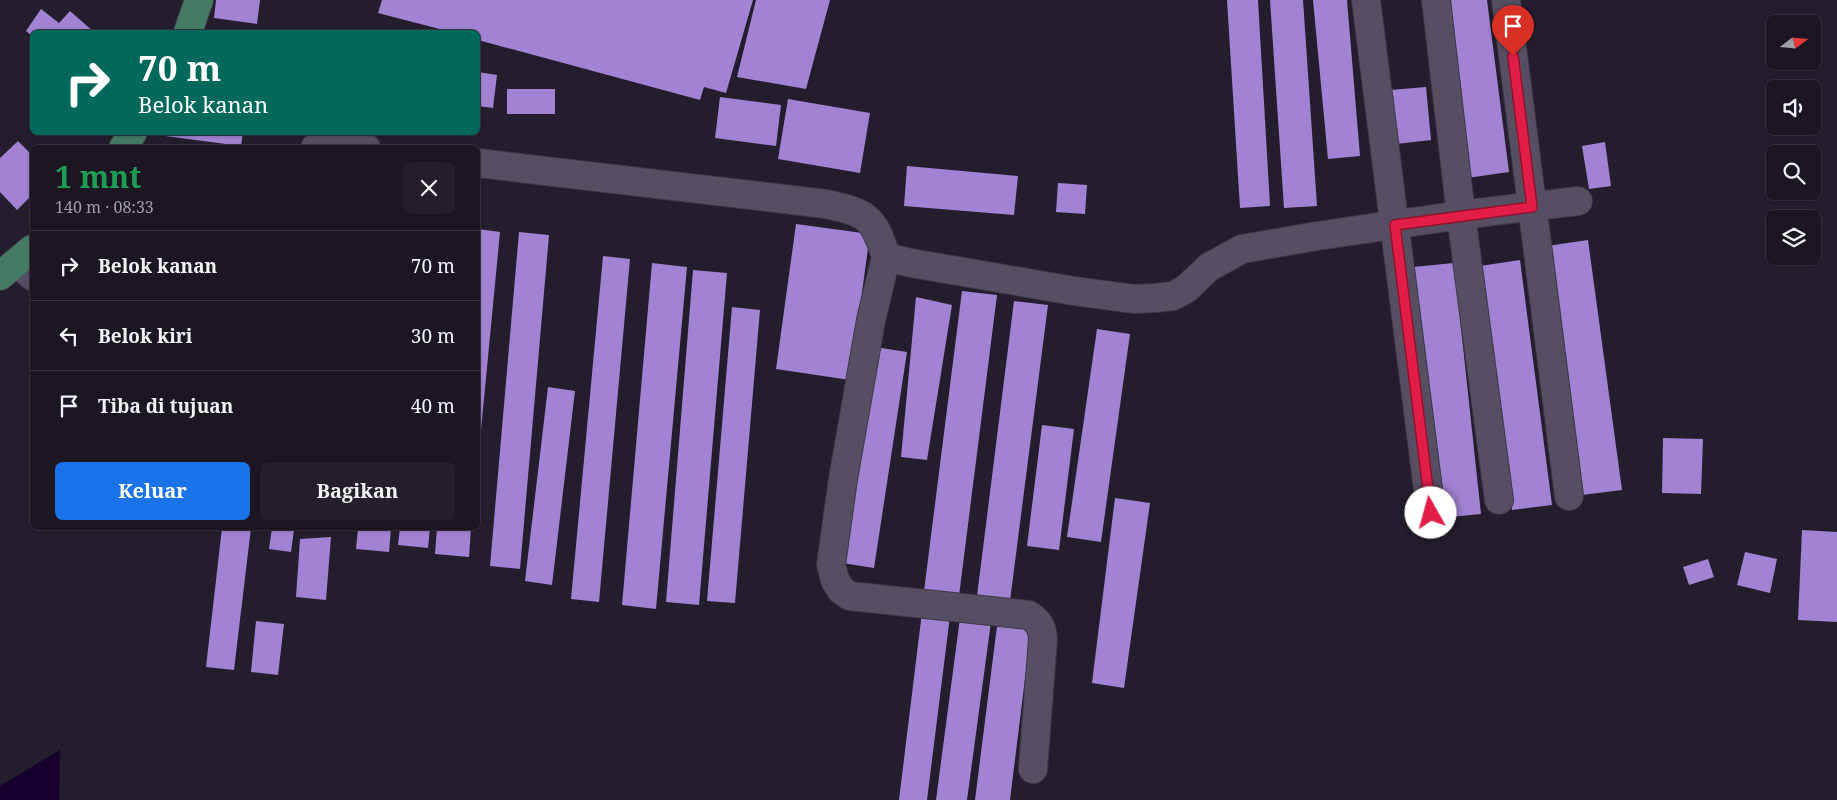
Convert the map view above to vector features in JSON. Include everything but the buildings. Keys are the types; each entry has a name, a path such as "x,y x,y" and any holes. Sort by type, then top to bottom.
{"main road":[{"path":"189,30 200,0"}],"lane":[{"path":"1366,0 1431,513"},
{"path":"1436,0 1461,215 1499,500"},
{"path":"1506,0 1569,496"},
{"path":"480,163 826,204 861,214 872,224 880,238 886,257 871,320 843,478 831,565 835,580 841,590 850,596 1029,615 1038,621 1042,628 1044,639 1033,769"},
{"path":"886,257 1074,291 1134,299 1155,298 1173,296 1186,289 1209,268 1242,249 1461,215 1578,201"}],"shaded area":[{"path":"60,750 59,800 0,800 0,786"}],"route":[{"path":"1431,513 1395,225 1532,207 1513,56"}]}
